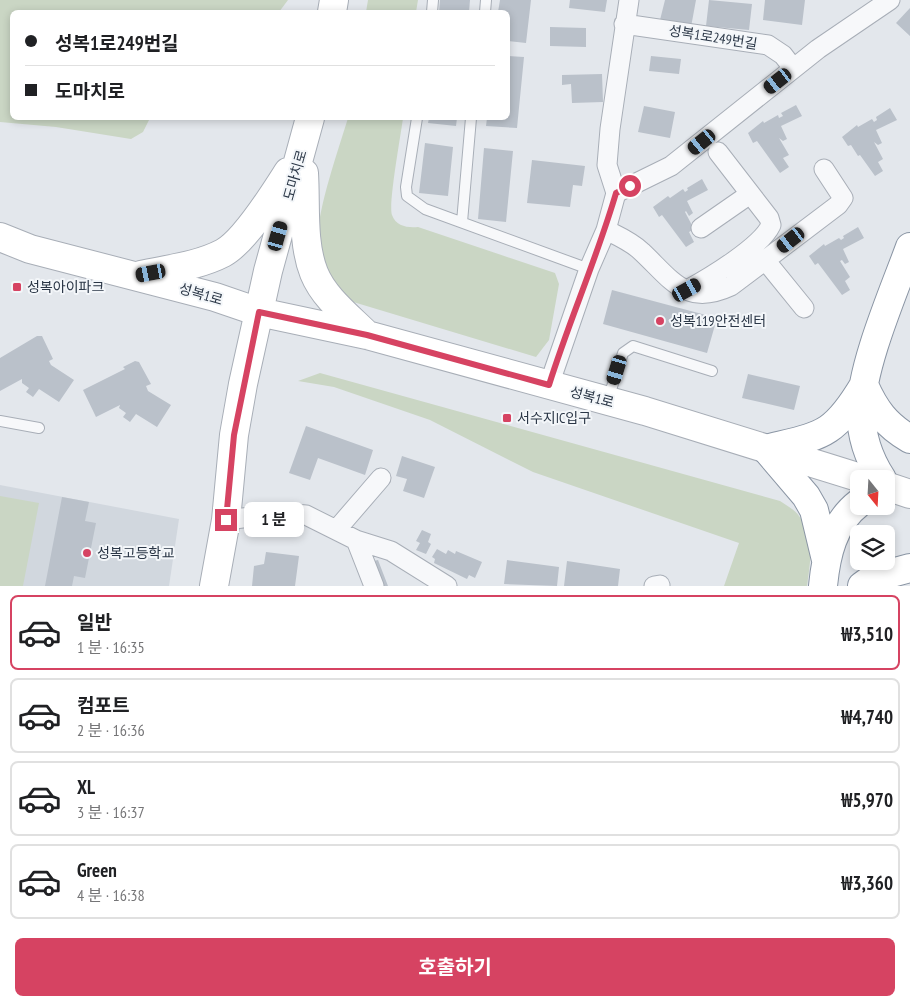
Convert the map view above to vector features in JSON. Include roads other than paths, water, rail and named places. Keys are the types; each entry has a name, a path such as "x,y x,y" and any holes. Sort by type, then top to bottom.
{"main road":[{"name":"도마치로","path":"214,586 226,520 234,435 259,312 268,271 303,150 310,120"},
{"path":"135,276 200,263 225,252 244,233 268,202 303,150"},
{"path":"303,150 308,251 314,274 336,304 367,335"},
{"name":"성복1로","path":"0,237 30,249 215,297 259,312 367,335 549,385 850,474"},
{"path":"878,470 864,437 861,409 864,386 882,326 910,247"},
{"path":"864,386 875,409 884,420 910,439"},
{"path":"824,573 814,510 806,496 766,449 818,436 836,425 864,386"},
{"path":"824,573 838,526 850,510"},
{"path":"862,586 873,578 910,568"}],"street":[{"path":"549,385 589,269 606,230 616,193 608,165 610,129 629,0"},
{"path":"616,193 671,166 793,68 890,0"},
{"name":"성복1로249번길","path":"624,24 768,45 783,55 793,68"},
{"path":"687,290 743,253 768,231 771,225 769,218 718,152"},
{"path":"606,230 641,250 676,286 693,293 714,294 730,286 838,205 843,198 824,169"},
{"path":"701,228 750,194"},
{"path":"765,260 804,308"},
{"path":"336,529 381,478"},
{"path":"226,520 284,513 315,518 356,540 390,551 447,586"},
{"path":"356,540 374,586"}],"lane":[{"path":"417,120 406,187 407,196 425,209 589,269"},
{"path":"462,222 471,120"},
{"path":"607,402 623,353 633,346 712,370"},
{"path":"0,421 39,428"}],"place":[{"name":"성복아이파크","path":"17,287"},
{"name":"성복119안전센터","path":"660,321"},
{"name":"서수지IC입구","path":"507,418"},
{"name":"성복고등학교","path":"87,553"}]}
